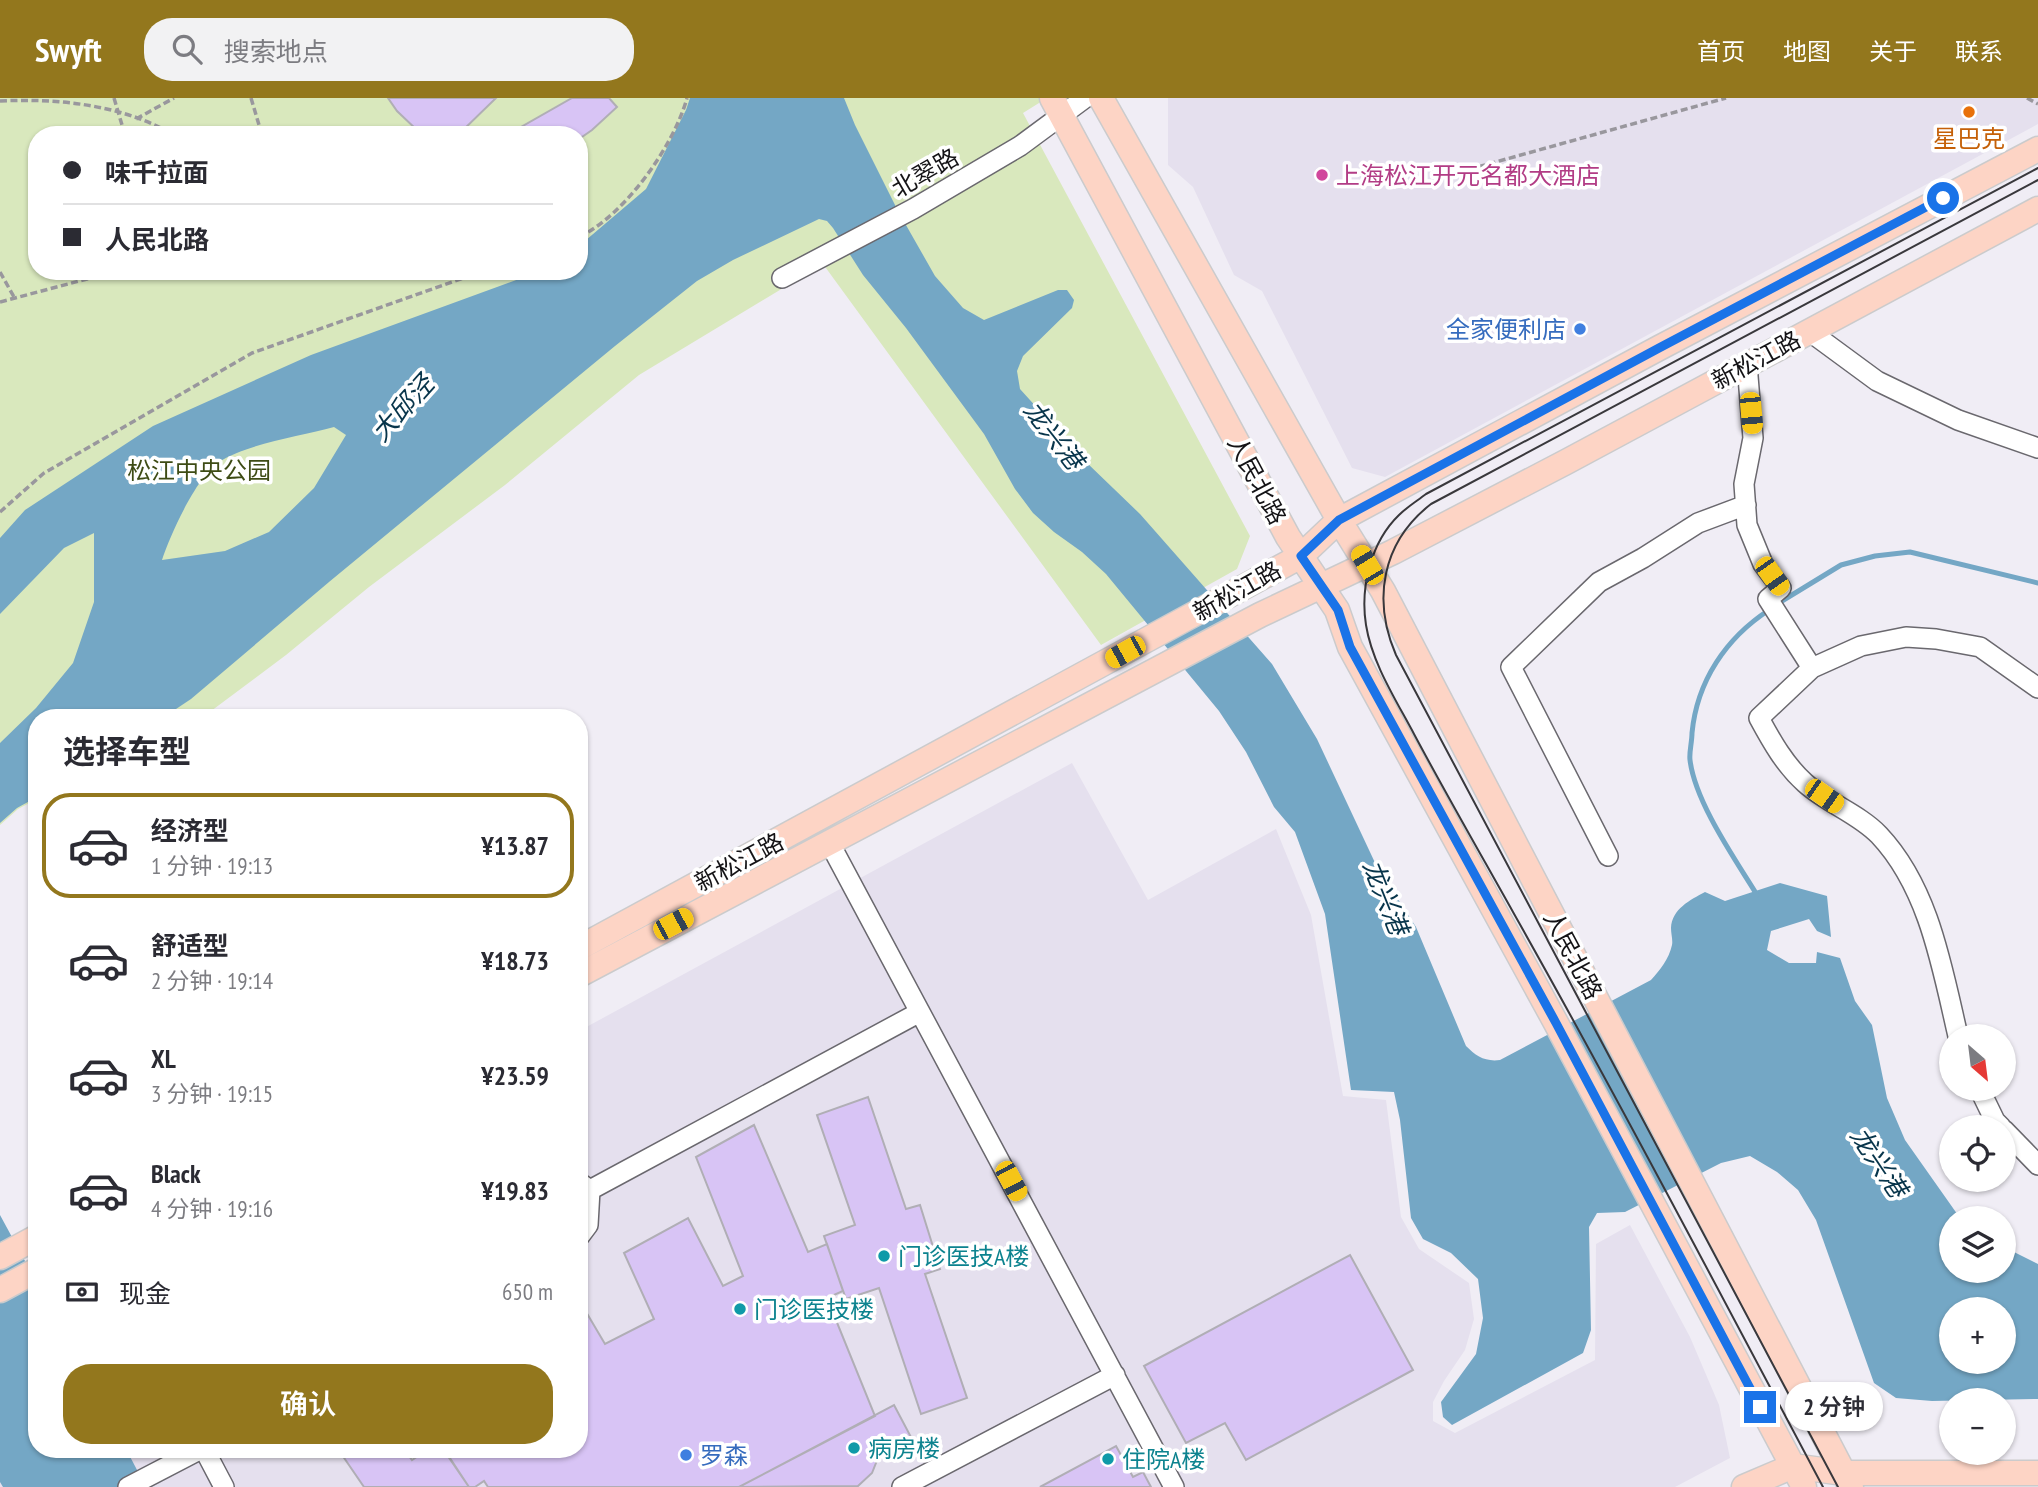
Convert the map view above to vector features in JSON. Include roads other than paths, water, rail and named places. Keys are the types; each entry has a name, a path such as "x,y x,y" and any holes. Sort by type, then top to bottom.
{"main road":[{"name":"人民北路","path":"1101,98 1339,520 1395,613 1692,1181 1842,1482"},
{"name":"人民北路","path":"1057,106 1281,524 1338,610 1350,647 1556,1023 1799,1477"},
{"name":"新松江路","path":"588,943 1301,556 1339,520 2038,149"},
{"name":"新松江路","path":"588,970 1241,625 1367,565 1566,462 2038,209"},
{"path":"0,1257 28,1242"},
{"path":"0,1290 28,1274"},
{"path":"1744,1487 1799,1477 1842,1482 2038,1475"},
{"path":"2022,1487 2038,1475"}],"street":[{"name":"北翠路","path":"782,278 913,209 1020,146 1057,106 1086,98"},
{"path":"1810,331 1877,381 1958,420 2038,448"},
{"path":"1747,364 1754,438 1744,484 1747,524 1763,564 1781,588 1772,606 1812,668"},
{"path":"1608,856 1511,667 1599,582 1698,523 1746,505"},
{"path":"1955,1024 1938,954 1911,878 1878,834 1805,783 1776,750 1759,718 1812,668 1861,646 1906,637 1980,648 2038,688"},
{"path":"829,842 1174,1487"},
{"path":"588,1184 920,1012"},
{"path":"2016,1143 2038,1165"},
{"path":"902,1487 1115,1375"},
{"path":"128,1487 184,1458"},
{"path":"207,1458 224,1487"}],"water":[{"path":"690,98 844,98 898,211 935,276 963,308 984,320 1058,290 1067,290 1074,300 1072,308 1023,356 1017,371 1020,389 1086,462 1140,514 1272,664 1317,739 1377,867 1416,927 1466,1046 1477,1055 1485,1059 1500,1060 1651,980 1671,950 1672,921 1678,910 1705,892 1725,901 1780,883 1827,896 1831,937 1817,931 1809,919 1771,931 1767,950 1789,963 1816,963 1817,952 1840,958 1855,1001 1872,1025 1887,1098 1905,1140 1939,1192 1952,1206 1939,1206 1939,1283 2016,1283 2016,1253 2038,1264 2038,1399 2016,1399 2016,1388 1939,1388 1939,1401 1896,1398 1874,1383 1816,1220 1798,1190 1777,1172 1750,1156 1721,1163 1625,1212 1597,1213 1589,1227 1591,1330 1583,1353 1452,1425 1443,1417 1441,1402 1476,1354 1483,1318 1478,1279 1451,1253 1423,1239 1411,1218 1400,1120 1394,1092 1351,1090 1325,914 1295,832 1274,807 1246,752 1219,711 1106,574 1033,513 1015,489 984,434 906,328 863,275 827,221 819,219 733,260 697,281 176,709 35,709 73,663 94,602 94,533 64,548 0,614 0,538 25,510 153,426 311,355 516,280 588,280 588,238 646,189","holes":["334,427 346,435 314,488 269,532 225,551 162,560 193,493 211,469 230,456 259,445"]},
{"path":"28,716 28,802 0,823 0,743"},
{"path":"0,1215 28,1266 28,1458 131,1458 146,1487 3,1487 0,1482"}],"waterway":[{"path":"1777,604 1841,565 1875,556 1910,552 2038,583"},
{"path":"1757,895 1727,848 1699,794 1690,754 1700,696 1716,662 1740,634 1769,610"}],"tram line":[{"path":"1823,1487 1553,983 1386,681 1366,625 1366,581 1375,552 1389,526 1426,494 2038,168"},
{"path":"1838,1487 1396,655 1384,614 1386,573 1401,536 1414,519 1431,504 2038,180"}],"place":[{"name":"星巴克","path":"1969,112"},
{"name":"上海松江开元名都大酒店","path":"1322,175"},
{"name":"全家便利店","path":"1580,329"},
{"name":"门诊医技A楼","path":"884,1256"},
{"name":"门诊医技楼","path":"740,1309"},
{"name":"病房楼","path":"854,1448"},
{"name":"罗森","path":"686,1455"},
{"name":"住院A楼","path":"1108,1459"}],"water label":[{"name":"大邱泾","path":"402,408"},
{"name":"龙兴港","path":"1054,435"},
{"name":"龙兴港","path":"1386,897"},
{"name":"龙兴港","path":"1879,1162"}],"park label":[{"name":"松江中央公园","path":"199,470"}]}
